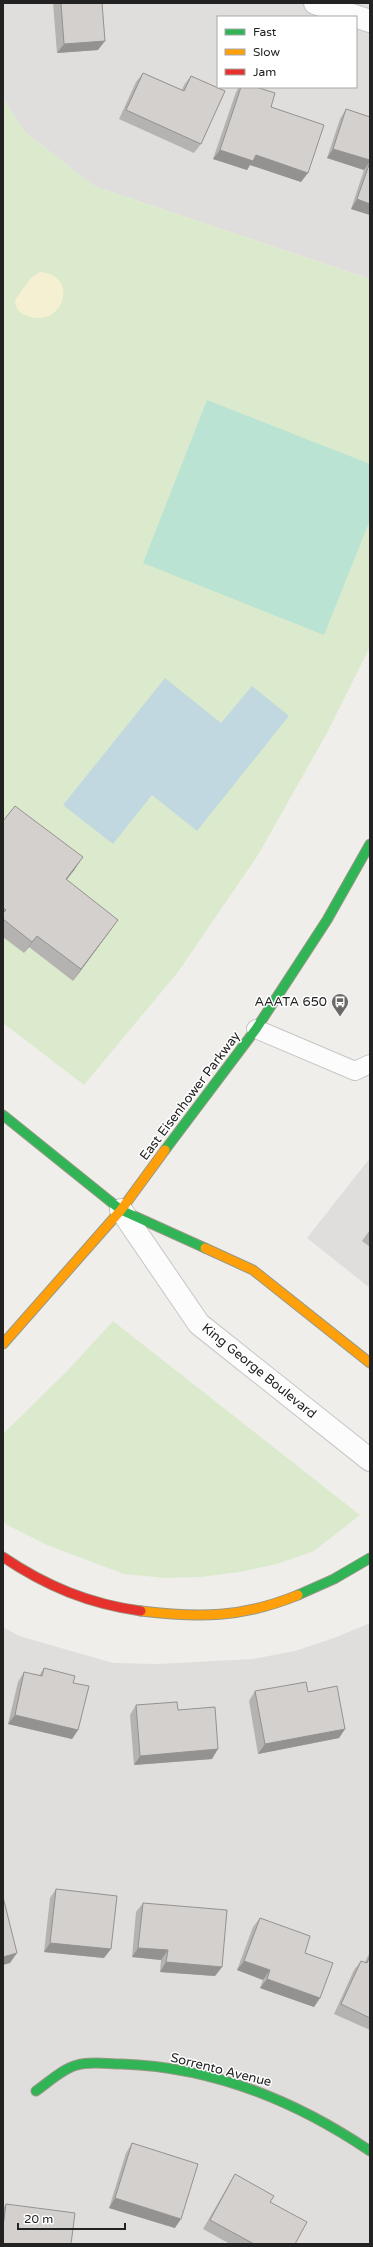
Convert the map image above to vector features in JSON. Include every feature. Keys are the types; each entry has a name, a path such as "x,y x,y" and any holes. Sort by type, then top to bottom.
{"street":[{"path":"315,3 355,16"},
{"path":"357,17 370,21"},
{"name":"East Eisenhower Parkway","path":"3,1344 121,1210 256,1029 327,920 370,844"},
{"name":"King George Boulevard","path":"3,1115 121,1210 253,1270 370,1363"},
{"name":"King George Boulevard","path":"121,1210 199,1324 370,1460"},
{"path":"3,1558 35,1578 69,1594 112,1607 157,1613 212,1616 264,1606 320,1587 370,1558"},
{"name":"Sorrento Avenue","path":"36,2091 75,2065 135,2064 192,2073 274,2096 351,2137 370,2150"}],"lane":[{"path":"256,1029 355,1071 370,1064"}],"shaded area":[{"path":"3,3 370,3 370,279 94,186 25,132 3,98"},
{"path":"370,1158 370,1288 307,1238"},
{"path":"370,1623 370,2244 3,2244 3,1627 19,1636 113,1663 158,1664 252,1659 295,1651 334,1638"}],"green space":[{"path":"3,98 25,132 94,186 370,279 370,647 327,733 258,855 178,972 84,1085 3,1023"},
{"path":"207,400 370,464 370,520 324,635 143,563"},
{"path":"113,1321 360,1515 314,1551 277,1564 240,1572 201,1577 165,1578 124,1574 47,1545 7,1525 3,1521 3,1434 67,1371"}],"sand":[{"path":"40,272 52,275 60,282 63,291 62,300 58,309 50,315 40,318 27,316 21,313 16,306 15,300 30,279"}],"water":[{"path":"165,678 221,723 252,686 289,716 197,831 152,795 113,844 63,805"}],"building":[{"path":"61,3 102,3 105,41 64,44"},
{"path":"143,73 184,91 191,76 225,91 201,144 126,110"},
{"path":"241,88 259,88 275,93 271,107 324,125 308,173 256,155 253,161 220,150"},
{"path":"346,109 370,117 370,160 333,149"},
{"path":"370,162 370,204 357,199"},
{"path":"15,806 83,857 66,879 118,920 81,969 37,936 32,942 3,919 3,913 6,910 3,908 3,821"},
{"path":"44,1668 75,1676 73,1683 89,1686 78,1730 15,1715 24,1672 42,1676"},
{"path":"306,1682 308,1692 337,1686 345,1729 265,1744 255,1691"},
{"path":"177,1702 178,1710 215,1707 218,1749 140,1756 136,1705"},
{"path":"56,1889 117,1896 111,1949 50,1943"},
{"path":"3,1897 17,1953 3,1957"},
{"path":"143,1903 227,1910 222,1967 166,1962 168,1950 138,1948"},
{"path":"260,1918 310,1936 305,1953 333,1963 320,1998 267,1979 270,1970 244,1961"},
{"path":"370,1956 370,2018 341,2004 361,1961 367,1963"},
{"path":"132,2143 198,2164 181,2219 115,2198"},
{"path":"235,2174 274,2196 270,2202 307,2222 295,2244 254,2244 210,2220"},
{"path":"6,2204 75,2213 71,2244 3,2244 3,2227"}],"traffic: fast":[{"path":"165,1150 256,1029 327,920 370,844"},
{"path":"3,1115 121,1210 205,1248"},
{"path":"298,1595 334,1579 370,1558"},
{"path":"36,2091 66,2069 82,2064 122,2064 188,2072 221,2080 283,2102 342,2133 370,2151"}],"traffic: slow":[{"path":"3,1344 121,1210 165,1150"},
{"path":"205,1248 253,1270 370,1363"},
{"path":"141,1611 182,1615 220,1614 258,1608 278,1603 298,1595"}],"traffic: jam":[{"path":"3,1557 35,1577 69,1592 104,1604 141,1611"}],"place":[{"name":"AAATA 650","path":"340,1017"}]}
